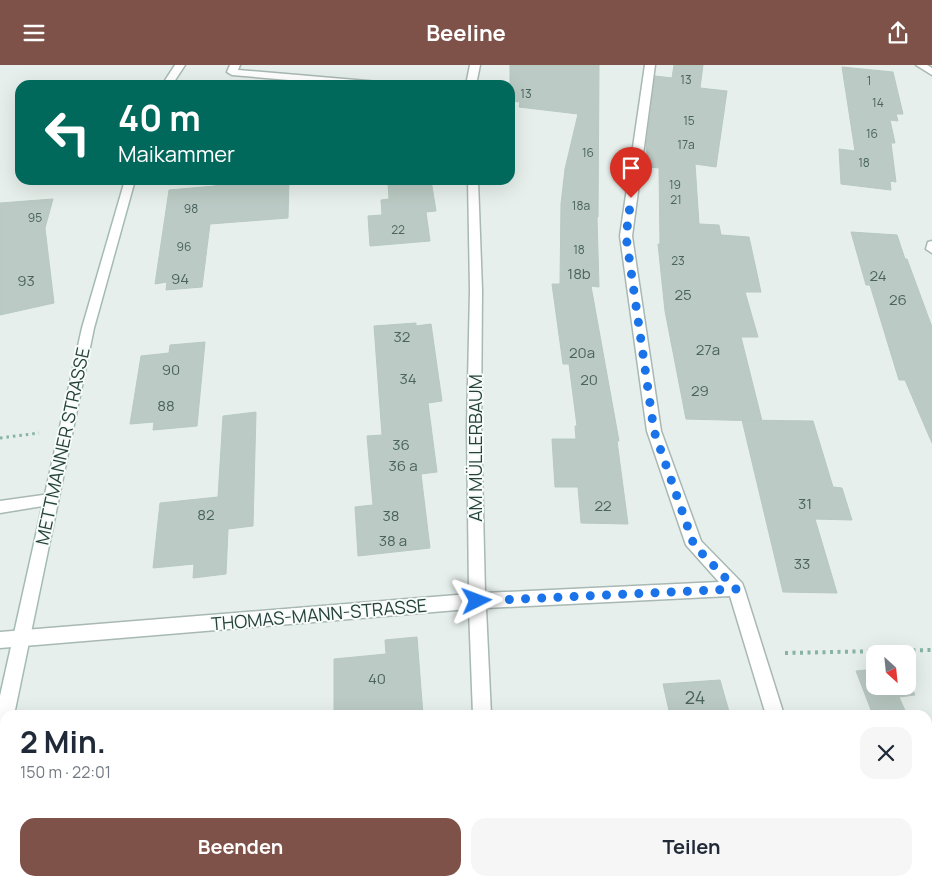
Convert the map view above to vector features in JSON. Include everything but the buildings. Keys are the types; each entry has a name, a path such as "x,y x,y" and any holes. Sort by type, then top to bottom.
{"street":[{"path":"170,80 180,65"},
{"path":"235,65 232,72 322,80"},
{"path":"472,80 475,65"},
{"path":"650,65 626,236 654,431 694,545 736,589 773,710"},
{"path":"921,65 932,72"},
{"name":"METTMANNER STRASSE","path":"6,710 88,329 129,185"},
{"name":"AM MÜLLERBAUM","path":"473,185 476,290 474,427 477,601 482,710"},
{"path":"0,507 50,500"},
{"name":"THOMAS-MANN-STRASSE","path":"0,640 477,601 736,589"}],"path":[{"path":"0,439 66,429"},
{"path":"756,654 932,650"}],"route":[{"path":"477,601 736,589 694,545 654,431 626,236 631,198"}]}
